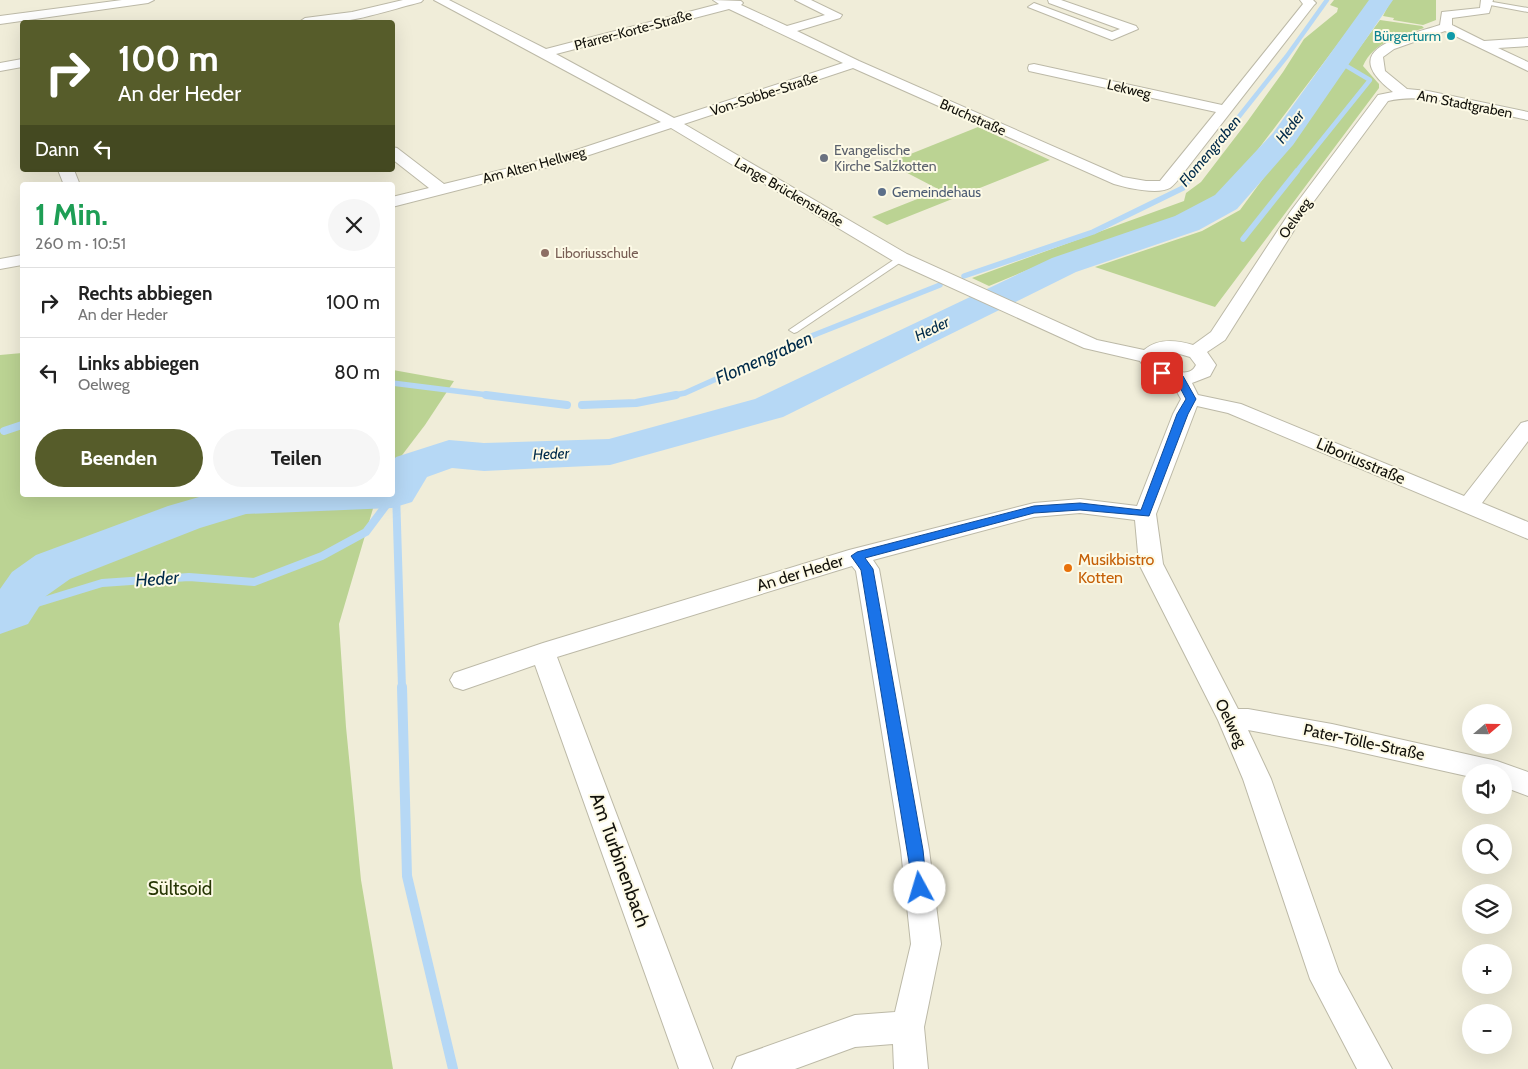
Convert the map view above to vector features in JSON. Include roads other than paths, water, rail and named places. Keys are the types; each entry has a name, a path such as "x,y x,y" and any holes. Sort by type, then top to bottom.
{"street":[{"path":"36,0 38,19"},
{"path":"0,20 38,19 148,0"},
{"path":"319,20 358,15 417,0"},
{"name":"Lange Brückenstraße","path":"440,0 545,53 674,124 901,258 1091,344 1149,357"},
{"name":"Pfarrer-Korte-Straße","path":"545,53 724,3 750,0"},
{"path":"786,30 836,15 802,0"},
{"path":"1054,0 1132,30 1112,36 1030,5 1054,0"},
{"path":"1444,0 1446,21 1480,45 1528,68"},
{"path":"1224,110 1308,1"},
{"path":"1403,93 1380,74 1375,64 1377,55 1395,44 1446,21 1487,10 1487,1"},
{"name":"Bruchstraße","path":"724,3 786,30 854,64 1119,182 1146,186 1164,185 1176,173 1224,110"},
{"path":"1480,45 1528,42"},
{"path":"0,67 20,64"},
{"name":"Von-Sobbe-Straße","path":"674,124 854,64"},
{"name":"Lekweg","path":"1034,68 1224,110"},
{"name":"Am Stadtgraben","path":"1403,93 1428,96 1528,116"},
{"name":"Oelweg","path":"1194,352 1218,336 1296,215 1383,98 1403,93"},
{"name":"Am Alten Hellweg","path":"395,201 557,160 674,124"},
{"path":"395,153 440,189"},
{"path":"395,188 427,179"},
{"path":"0,264 20,260"},
{"path":"1166,346 1181,347 1194,352 1204,360 1205,370 1195,377 1179,378 1157,370 1151,364 1149,357 1154,350 1166,346"},
{"path":"1179,378 1191,399"},
{"name":"Oelweg","path":"1191,399 1182,414 1145,514 1151,564 1231,720 1258,779 1326,979 1375,1069"},
{"name":"Liboriusstraße","path":"1191,399 1234,408 1528,532"},
{"path":"1468,506 1528,427"},
{"name":"An der Heder","path":"463,680 543,652 857,556 1034,510 1080,506 1145,514"},
{"path":"857,556 867,569 915,850 926,944 908,1027 911,1069"},
{"name":"Am Turbinenbach","path":"543,652 696,1069"},
{"name":"Pater-Tölle-Straße","path":"1231,720 1248,719 1332,735 1462,764"},
{"path":"1512,778 1528,784"},
{"path":"749,1069 855,1031 908,1027"}],"lane":[{"path":"1487,1 1528,10"},
{"path":"794,330 901,258"}],"waterway":[{"name":"Flomengraben","path":"1195,172 1287,56 1327,0"},
{"name":"Heder","path":"395,492 411,467 449,454 484,457 610,452 769,408 1064,265 1187,223 1226,202 1283,139 1381,0"},
{"path":"1296,172 1370,80 1338,61"},
{"name":"Flomengraben","path":"964,276 1093,232 1183,188 1196,171"},
{"path":"1243,239 1297,171"},
{"name":"Flomengraben","path":"670,396 685,393 814,335 940,285"},
{"name":"Flomengraben","path":"395,383 496,396"},
{"name":"Flomengraben","path":"486,395 567,405"},
{"name":"Flomengraben","path":"582,405 636,403 676,395"},
{"name":"Flomengraben","path":"4,431 20,426"},
{"name":"Heder","path":"395,493 396,492 402,688"},
{"name":"Heder","path":"0,616 11,611 29,584 53,567 184,517 244,499 272,497"},
{"name":"Heder","path":"11,611 102,583 189,577 254,582 322,556 366,532 392,497"},
{"path":"402,687 407,876 453,1069"}],"place":[{"name":"Bürgerturm","path":"1451,36"},
{"name":"Evangelische Kirche Salzkotten","path":"824,158"},
{"name":"Gemeindehaus","path":"882,192"},
{"name":"Liboriusschule","path":"545,253"},
{"name":"Musikbistro Kotten","path":"1068,568"}],"park label":[{"name":"Sültsoid","path":"180,888"}]}
